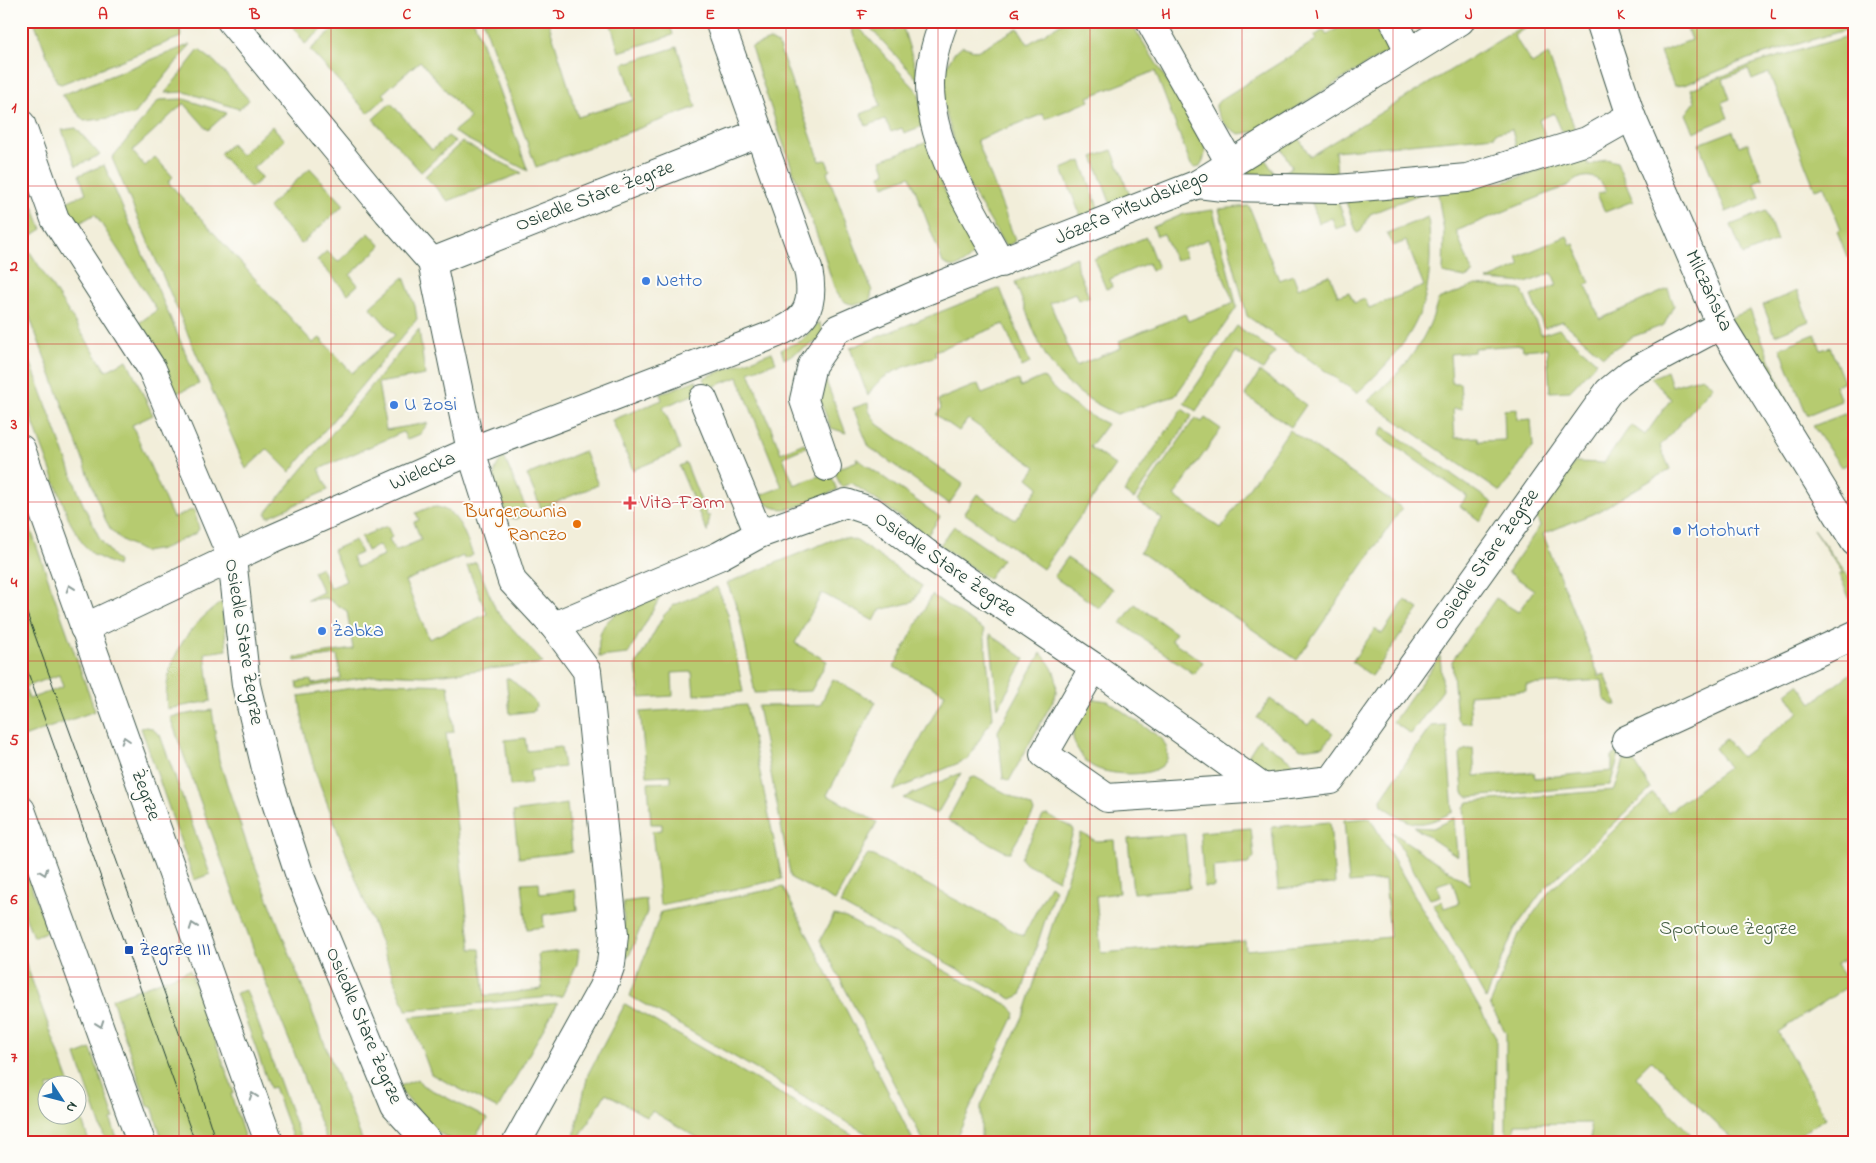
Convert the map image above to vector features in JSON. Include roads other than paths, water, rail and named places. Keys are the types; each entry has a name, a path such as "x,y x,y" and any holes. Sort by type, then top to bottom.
{"street":[{"path":"231,21 394,220 432,262 471,451 512,581 554,626 587,671 614,935 611,964 603,987 517,1142"},
{"path":"719,21 759,133"},
{"path":"944,21 931,67 930,80 933,108 939,135 950,166 1001,263"},
{"path":"1150,21 1230,163"},
{"path":"1394,21 1409,51"},
{"name":"Józefa Piłsudskiego","path":"826,467 804,400 812,365 837,329 1198,184 1460,21"},
{"name":"Milczańska","path":"1600,21 1631,116 1721,325 1855,542"},
{"path":"1198,184 1223,187 1337,189 1467,178 1587,141 1631,116"},
{"name":"Osiedle Stare Żegrze","path":"21,124 55,219 152,369 232,558 246,685 269,781 301,879 395,1106 428,1142"},
{"name":"Osiedle Stare Żegrze","path":"432,262 759,133"},
{"name":"Wielecka","path":"84,628 232,558 471,451 792,327 800,320 807,309 812,287 808,269 759,133"},
{"name":"Osiedle Stare Żegrze","path":"1094,668 1044,754 1107,798 1263,788 1331,780 1609,391 1632,373 1721,325"},
{"path":"703,399 759,534"},
{"name":"Żegrze","path":"21,449 269,1142"},
{"name":"Osiedle Stare Żegrze","path":"554,626 719,556 759,534 846,503 873,512 926,553 1094,668 1263,788"},
{"path":"1626,740 1855,635"},
{"path":"21,810 141,1142"}],"tram line":[{"path":"21,597 195,1077 216,1142"},
{"path":"21,653 195,1142"}],"place":[{"name":"Netto","path":"646,281"},
{"name":"U Zosi","path":"394,405"},
{"name":"Vita-Farm","path":"630,503"},
{"name":"Burgerownia Ranczo","path":"577,524"},
{"name":"Motohurt","path":"1677,531"},
{"name":"Żabka","path":"322,631"},
{"name":"Żegrze III","path":"129,950"}],"park label":[{"name":"Sportowe Żegrze","path":"1728,929"}]}
